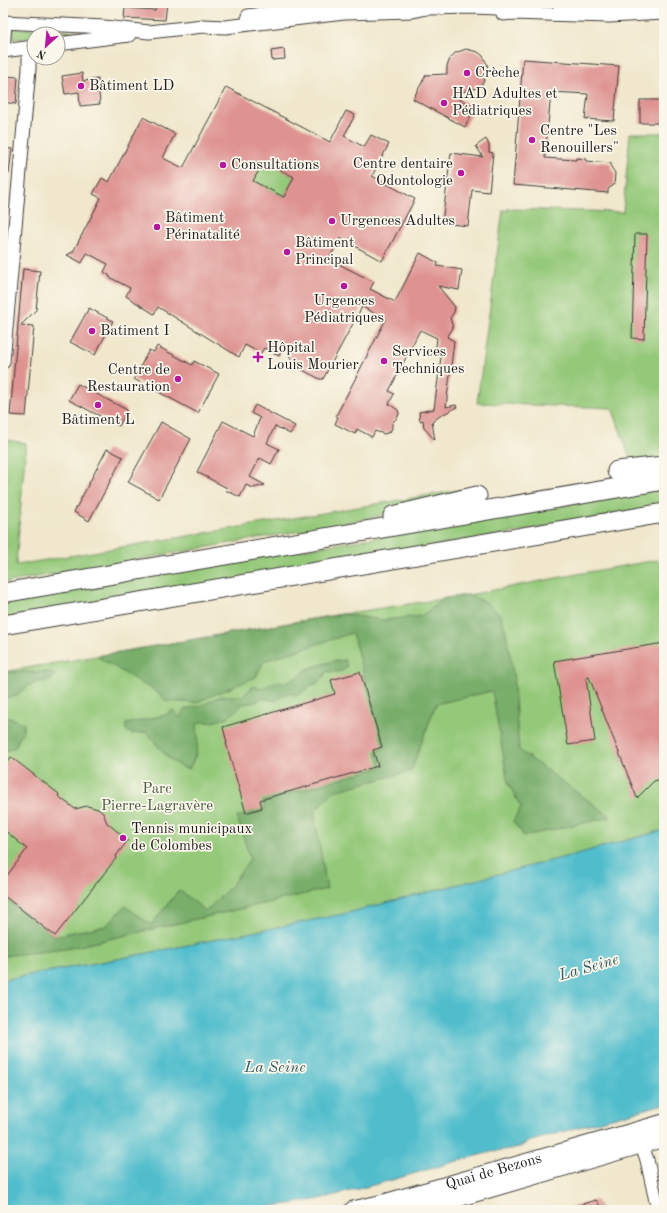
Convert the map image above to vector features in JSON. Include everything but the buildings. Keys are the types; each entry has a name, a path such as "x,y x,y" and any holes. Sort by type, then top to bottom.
{"highway":[{"path":"618,471 664,466"},
{"path":"3,593 664,480"},
{"path":"366,532 372,521 477,496"},
{"path":"3,625 664,513"}],"main road":[{"path":"638,1137 664,1128"},
{"name":"Quai de Bezons","path":"353,1210 388,1202 603,1140 638,1137"},
{"name":"Quai de Bezons","path":"416,1210 638,1137"}],"street":[{"path":"203,26 219,20 346,3"},
{"path":"558,3 598,4 621,8 636,14"},
{"path":"412,12 426,8 451,5 513,8 609,16 664,13"},
{"path":"66,43 203,26 225,27 380,8 431,15 494,15 513,8"},
{"path":"26,49 3,51 4,22 104,27 149,32"},
{"path":"3,362 30,66"},
{"path":"638,1137 647,1160 658,1210"}],"green space":[{"path":"14,28 26,29 26,38 13,40"},
{"path":"66,31 81,32 66,33"},
{"path":"630,133 664,133 664,462 631,461 612,408 477,403 503,210 623,212"},
{"path":"264,161 294,177 284,197 253,181"},
{"path":"6,440 26,443 16,565 465,489 396,512 357,521 3,583 3,474"},
{"path":"664,489 664,507 3,619 3,600"},
{"name":"Parc Pierre-Lagravère","path":"657,560 664,566 664,830 343,914 123,958 3,980 3,672 342,614 468,595"},
{"path":"468,595 486,602 501,616 506,632 513,673 519,750 611,817 524,836 513,821 521,807 508,783 492,691 436,704 411,771 334,791 314,812 327,889 66,949 3,956 3,896 55,937 67,933 106,926 125,906 151,925 179,890 206,911 230,887 250,859 237,817 265,809 263,801 381,767 376,751 384,748 352,633 264,661 256,677 195,703 166,701 160,694 96,656 342,614 384,620 421,616 445,598"},
{"path":"345,660 347,667 345,669 326,672 320,681 307,688 300,694 296,695 288,693 276,701 261,698 257,702 242,704 236,711 223,719 197,724 197,748 195,757 189,769 171,760 147,732 132,734 126,730 126,724 165,715 173,710 180,718 184,709 200,706 221,696 242,696 254,686 261,689 273,683 288,681 298,677 310,668 334,661"},
{"path":"3,672 49,672 55,676 51,680 28,686 16,696 3,698"},
{"path":"6,717 24,724 23,730 15,747 3,752 3,718"}],"water":[{"name":"La Seine","path":"664,830 664,1104 528,1142 520,1147 491,1152 320,1199 249,1210 3,1210 3,980 123,958 343,914"}],"place":[{"name":"Crèche","path":"467,73"},
{"name":"Bâtiment LD","path":"81,86"},
{"name":"HAD Adultes et Pédiatriques","path":"444,103"},
{"name":"Centre \"Les Renouillers\"","path":"532,140"},
{"name":"Consultations","path":"223,165"},
{"name":"Centre dentaire Odontologie","path":"461,173"},
{"name":"Urgences Adultes","path":"332,221"},
{"name":"Bâtiment Périnatalité","path":"157,227"},
{"name":"Bâtiment Principal","path":"287,252"},
{"name":"Urgences Pédiatriques","path":"344,286"},
{"name":"Batiment I","path":"92,331"},
{"name":"Hôpital Louis Mourier","path":"258,357"},
{"name":"Services Techniques","path":"384,361"},
{"name":"Centre de Restauration","path":"178,379"},
{"name":"Bâtiment L","path":"98,405"},
{"name":"Tennis municipaux de Colombes","path":"123,838"}]}
